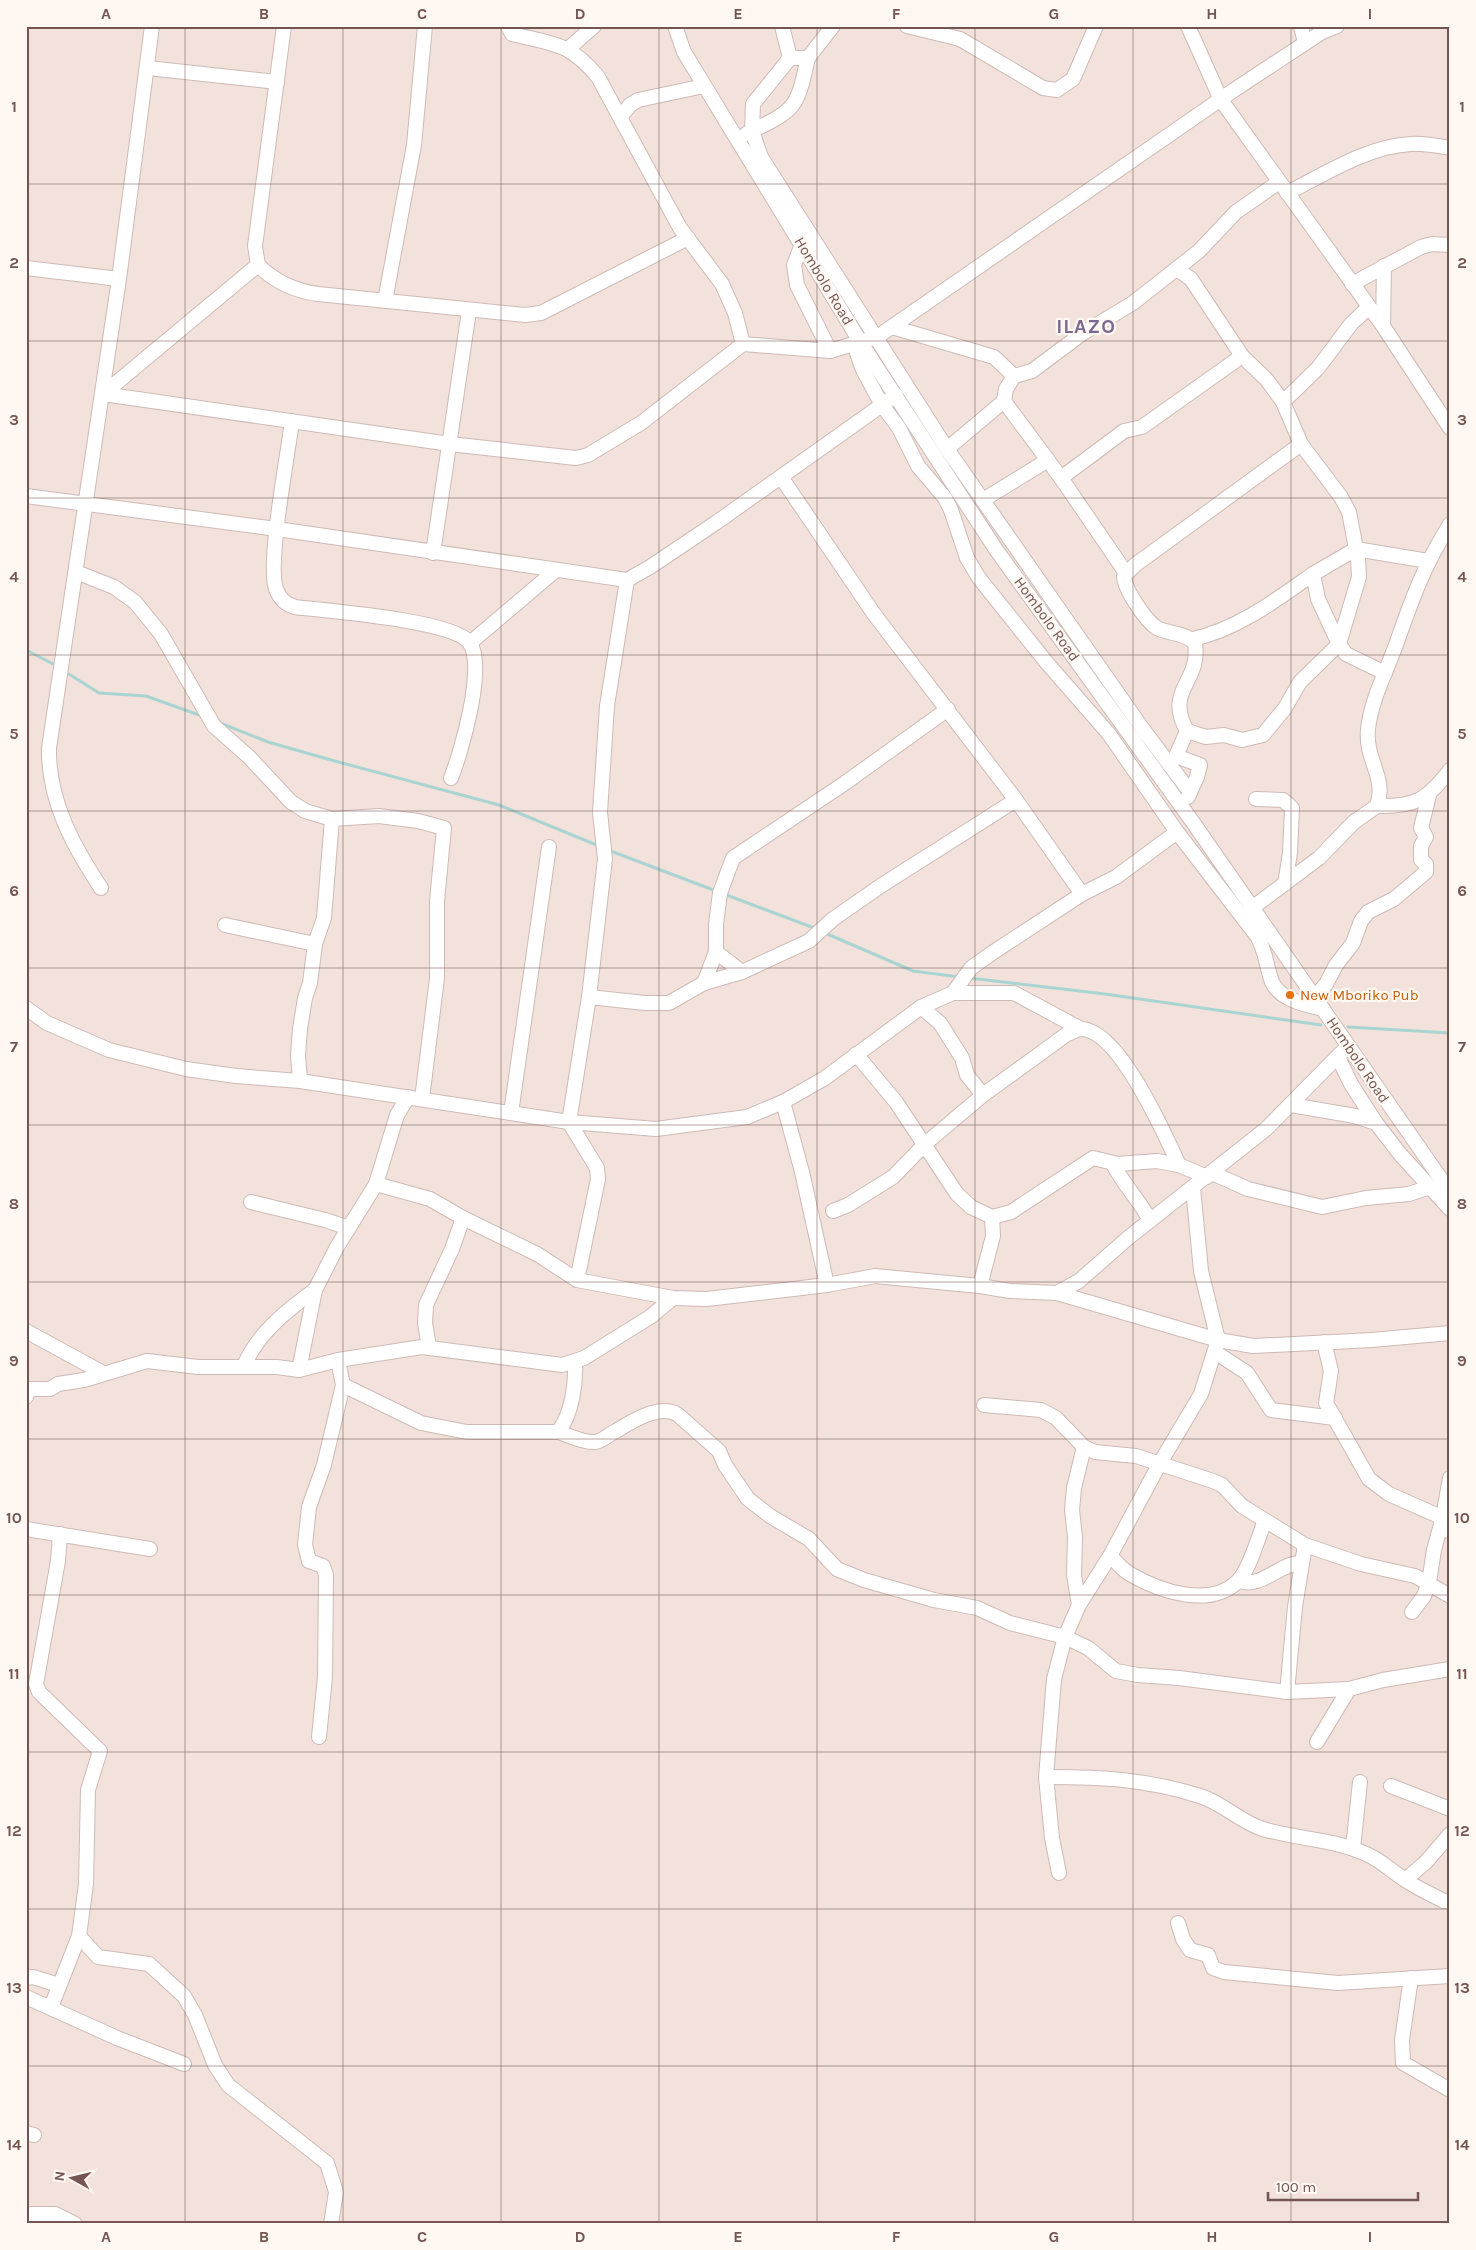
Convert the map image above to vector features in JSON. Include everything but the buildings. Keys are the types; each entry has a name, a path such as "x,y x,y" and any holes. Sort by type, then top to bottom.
{"street":[{"path":"100,888 70,837 55,795 49,759 103,394 148,68 152,26"},
{"path":"284,26 255,241 258,265 281,283 304,292 469,311 525,315 541,313 688,238"},
{"path":"508,26 512,34 550,42 568,49 583,59 598,77 621,116 670,210 722,284 735,313 743,344"},
{"path":"568,49 594,26"},
{"name":"Hombolo Road","path":"675,26 684,52 861,343 896,395 941,453 997,551 1183,808 1450,1192"},
{"path":"782,26 790,58"},
{"path":"737,140 788,111 797,101 808,58 834,26"},
{"path":"907,26 960,39 1043,88 1056,90 1074,79 1096,26"},
{"path":"1188,26 1221,100 1370,307 1450,428"},
{"path":"1301,26 1305,43"},
{"path":"103,394 450,444 582,458 641,423 743,344 830,351 876,337 1305,43 1322,32 1337,26"},
{"path":"385,300 414,145 426,27"},
{"path":"790,58 808,58"},
{"path":"790,58 753,104 752,131 756,147 778,186 876,337 941,453 983,500 1142,728 1190,792"},
{"path":"148,68 277,82"},
{"path":"621,116 630,105 638,100 704,86"},
{"path":"608,94 638,100"},
{"path":"918,466 941,453 1004,401 1006,388 1014,376 1032,371 1083,333 1126,307 1199,251 1236,212 1283,188 1396,145 1427,144 1450,148"},
{"path":"802,244 794,265 797,285 830,351"},
{"path":"1352,284 1421,247 1432,244 1450,245"},
{"path":"103,394 258,265"},
{"path":"1383,326 1384,266"},
{"path":"26,268 119,279"},
{"path":"1177,269 1191,279 1242,356 1267,380 1283,402 1301,444 1346,505 1353,526 1359,577 1339,644 1300,682 1285,708 1263,735 1242,740 1224,735 1206,737 1187,731 1180,719 1178,707 1194,660 1196,650 1193,639"},
{"path":"1283,402 1318,368 1351,324 1370,307"},
{"path":"434,553 469,311"},
{"path":"892,327 994,357 1014,376"},
{"path":"861,343 857,353 882,404 899,428 918,466 945,498 951,510 967,558 978,578 1047,663 1109,734 1177,832 1257,936 1266,952 1275,986 1288,998 1304,1005 1324,1009"},
{"path":"1061,478 1124,431 1142,427 1242,356"},
{"path":"26,496 277,529 627,580 650,567 781,477 896,395"},
{"path":"1004,401 1061,478 1126,572 1126,585 1150,623 1158,629 1193,639 1212,635 1270,605 1313,574 1356,549 1428,561"},
{"path":"292,421 277,529 276,588 282,600 289,605 410,622 447,631 465,638 470,643 476,666 475,686 457,764 451,778"},
{"path":"1126,572 1301,444"},
{"path":"983,500 1048,460"},
{"path":"781,477 874,614 948,708 1082,894"},
{"path":"1377,806 1381,790 1369,753 1367,740 1369,726 1385,673 1413,594 1428,561 1450,524"},
{"path":"470,643 556,570"},
{"path":"76,572 114,587 135,602 161,634 214,726 249,757 291,802 305,811 332,819 379,816 418,821 444,828 436,929 437,978 422,1099"},
{"path":"1313,574 1318,599 1339,644 1346,654 1385,673"},
{"path":"577,1280 598,1179 597,1168 569,1122 589,997 605,859 600,812 607,706 627,580"},
{"path":"704,983 716,952 716,924 720,893 732,858 845,783 948,708"},
{"path":"1183,808 1200,765 1176,756 1187,731"},
{"path":"1252,908 1325,853 1354,822 1377,806 1407,806 1429,794 1450,770"},
{"path":"1315,997 1326,984 1336,965 1353,943 1361,921 1368,912 1394,899 1426,872 1426,864 1421,860 1421,846 1426,837 1421,828 1429,794"},
{"path":"1256,799 1283,800 1292,808 1290,853 1285,884"},
{"path":"589,997 646,1003 668,1003 704,983 742,972 809,941 833,919 1016,800"},
{"path":"300,1080 298,1055 300,1029 305,998 310,983 314,944 324,918 330,866 332,819"},
{"path":"26,1008 47,1023 87,1041 137,1058 208,1073 300,1080 569,1122 637,1128 666,1128 747,1117 783,1102 811,1087 921,1007 957,987 971,968 1082,894 1116,877 1177,832"},
{"path":"511,1113 549,847"},
{"path":"225,925 314,944"},
{"path":"716,952 742,972"},
{"path":"957,987 1014,993 1081,1029 1090,1031 1105,1042 1138,1082 1179,1165"},
{"path":"921,1007 940,1022 962,1058 967,1075 983,1095"},
{"path":"832,1211 848,1205 893,1177 925,1144 983,1095 1067,1034 1081,1029"},
{"path":"1057,1293 1080,1281 1150,1220 1210,1175 1290,1105 1348,1046"},
{"path":"856,1054 896,1102 957,1194 971,1207 992,1217 1010,1212 1093,1158 1113,1164 1156,1162 1179,1165 1248,1189 1322,1207 1366,1198 1409,1194 1430,1187"},
{"path":"1338,1057 1351,1084 1376,1123 1400,1154 1450,1210"},
{"path":"299,1370 315,1290 376,1184 397,1115 408,1096"},
{"path":"783,1102 802,1172 827,1285"},
{"path":"1290,1105 1355,1116 1376,1123"},
{"path":"1113,1164 1128,1190 1140,1201 1150,1220"},
{"path":"376,1184 430,1199 463,1218 537,1254 577,1280 672,1298 708,1299 827,1285 875,1276 980,1286 1010,1291 1057,1293 1216,1346 1265,1346 1450,1333"},
{"path":"1059,1872 1052,1838 1046,1777 1054,1679 1065,1637 1079,1605 1110,1556 1160,1463 1201,1394 1216,1346 1201,1271 1192,1188"},
{"path":"251,1202 325,1220 349,1228"},
{"path":"980,1286 992,1236 992,1217"},
{"path":"429,1347 425,1323 426,1305 456,1240 463,1218"},
{"path":"244,1366 256,1343 288,1310 315,1290"},
{"path":"26,1397 30,1389 50,1389 58,1384 84,1380 147,1361 215,1368 244,1366 299,1370 338,1360 429,1347 554,1365 575,1362 650,1317 672,1298"},
{"path":"26,1330 103,1373"},
{"path":"1324,1342 1331,1371 1326,1403 1369,1479 1389,1494 1447,1519"},
{"path":"1216,1346 1248,1372 1271,1410 1335,1418"},
{"path":"319,1737 326,1677 326,1575 323,1566 309,1561 305,1545 309,1506 324,1465 343,1385 338,1360"},
{"path":"558,1432 562,1426 574,1388 575,1362"},
{"path":"343,1385 421,1423 468,1432 558,1432 584,1441 599,1441 630,1422 656,1412 670,1410 719,1451 740,1490 748,1499 809,1539 837,1569 864,1580 934,1600 977,1608 1010,1623 1065,1637 1088,1648 1112,1669 1125,1673 1287,1692 1349,1689 1383,1680 1450,1669"},
{"path":"984,1405 1045,1412 1056,1418 1084,1447 1095,1452 1136,1456 1222,1484 1242,1506 1305,1545 1361,1564 1415,1576 1429,1582 1450,1596"},
{"path":"1079,1605 1074,1575 1075,1537 1072,1510 1074,1488 1084,1447"},
{"path":"1450,1478 1447,1519 1450,1532"},
{"path":"1412,1612 1424,1596 1429,1582 1434,1550 1447,1519"},
{"path":"1110,1556 1128,1573 1158,1587 1192,1596 1220,1592 1239,1580 1265,1522"},
{"path":"26,1529 150,1548"},
{"path":"51,2008 79,1936 86,1884 88,1790 100,1751 39,1692 36,1684 58,1561 60,1534"},
{"path":"1287,1692 1295,1606 1305,1545"},
{"path":"1239,1580 1252,1581 1290,1563 1302,1563"},
{"path":"1317,1742 1349,1689"},
{"path":"1046,1777 1101,1777 1161,1785 1217,1803 1245,1823 1264,1829 1353,1848 1377,1859 1404,1880 1444,1901 1450,1902"},
{"path":"1353,1848 1360,1782"},
{"path":"1392,1786 1450,1809"},
{"path":"1404,1880 1426,1862 1450,1834"},
{"path":"1178,1923 1183,1940 1190,1950 1208,1955 1213,1968 1224,1972 1338,1983 1450,1976"},
{"path":"79,1936 91,1952 98,1957 149,1964 180,1993 195,2015 215,2065 228,2085 327,2163 332,2172 336,2192 331,2224"},
{"path":"26,1978 33,1977 59,1985"},
{"path":"1411,1978 1402,2040 1403,2064 1450,2090"},
{"path":"26,1997 117,2038 184,2064"},
{"path":"26,2214 55,2214 75,2224"}],"shaded area":[{"path":"26,26 1450,26 1450,2224 26,2224"}],"waterway":[{"path":"26,650 57,666"},
{"path":"64,671 99,693 146,696 199,715"},
{"path":"220,723 268,742 499,805 599,846"},
{"path":"608,850 716,891"},
{"path":"724,894 817,929"},
{"path":"825,933 913,971 960,977"},
{"path":"969,978 1105,994 1321,1025"},
{"path":"1348,1027 1450,1033"}],"place":[{"name":"New Mboriko Pub","path":"1290,995"}],"district":[{"name":"ILAZO","path":"1086,326"}]}
